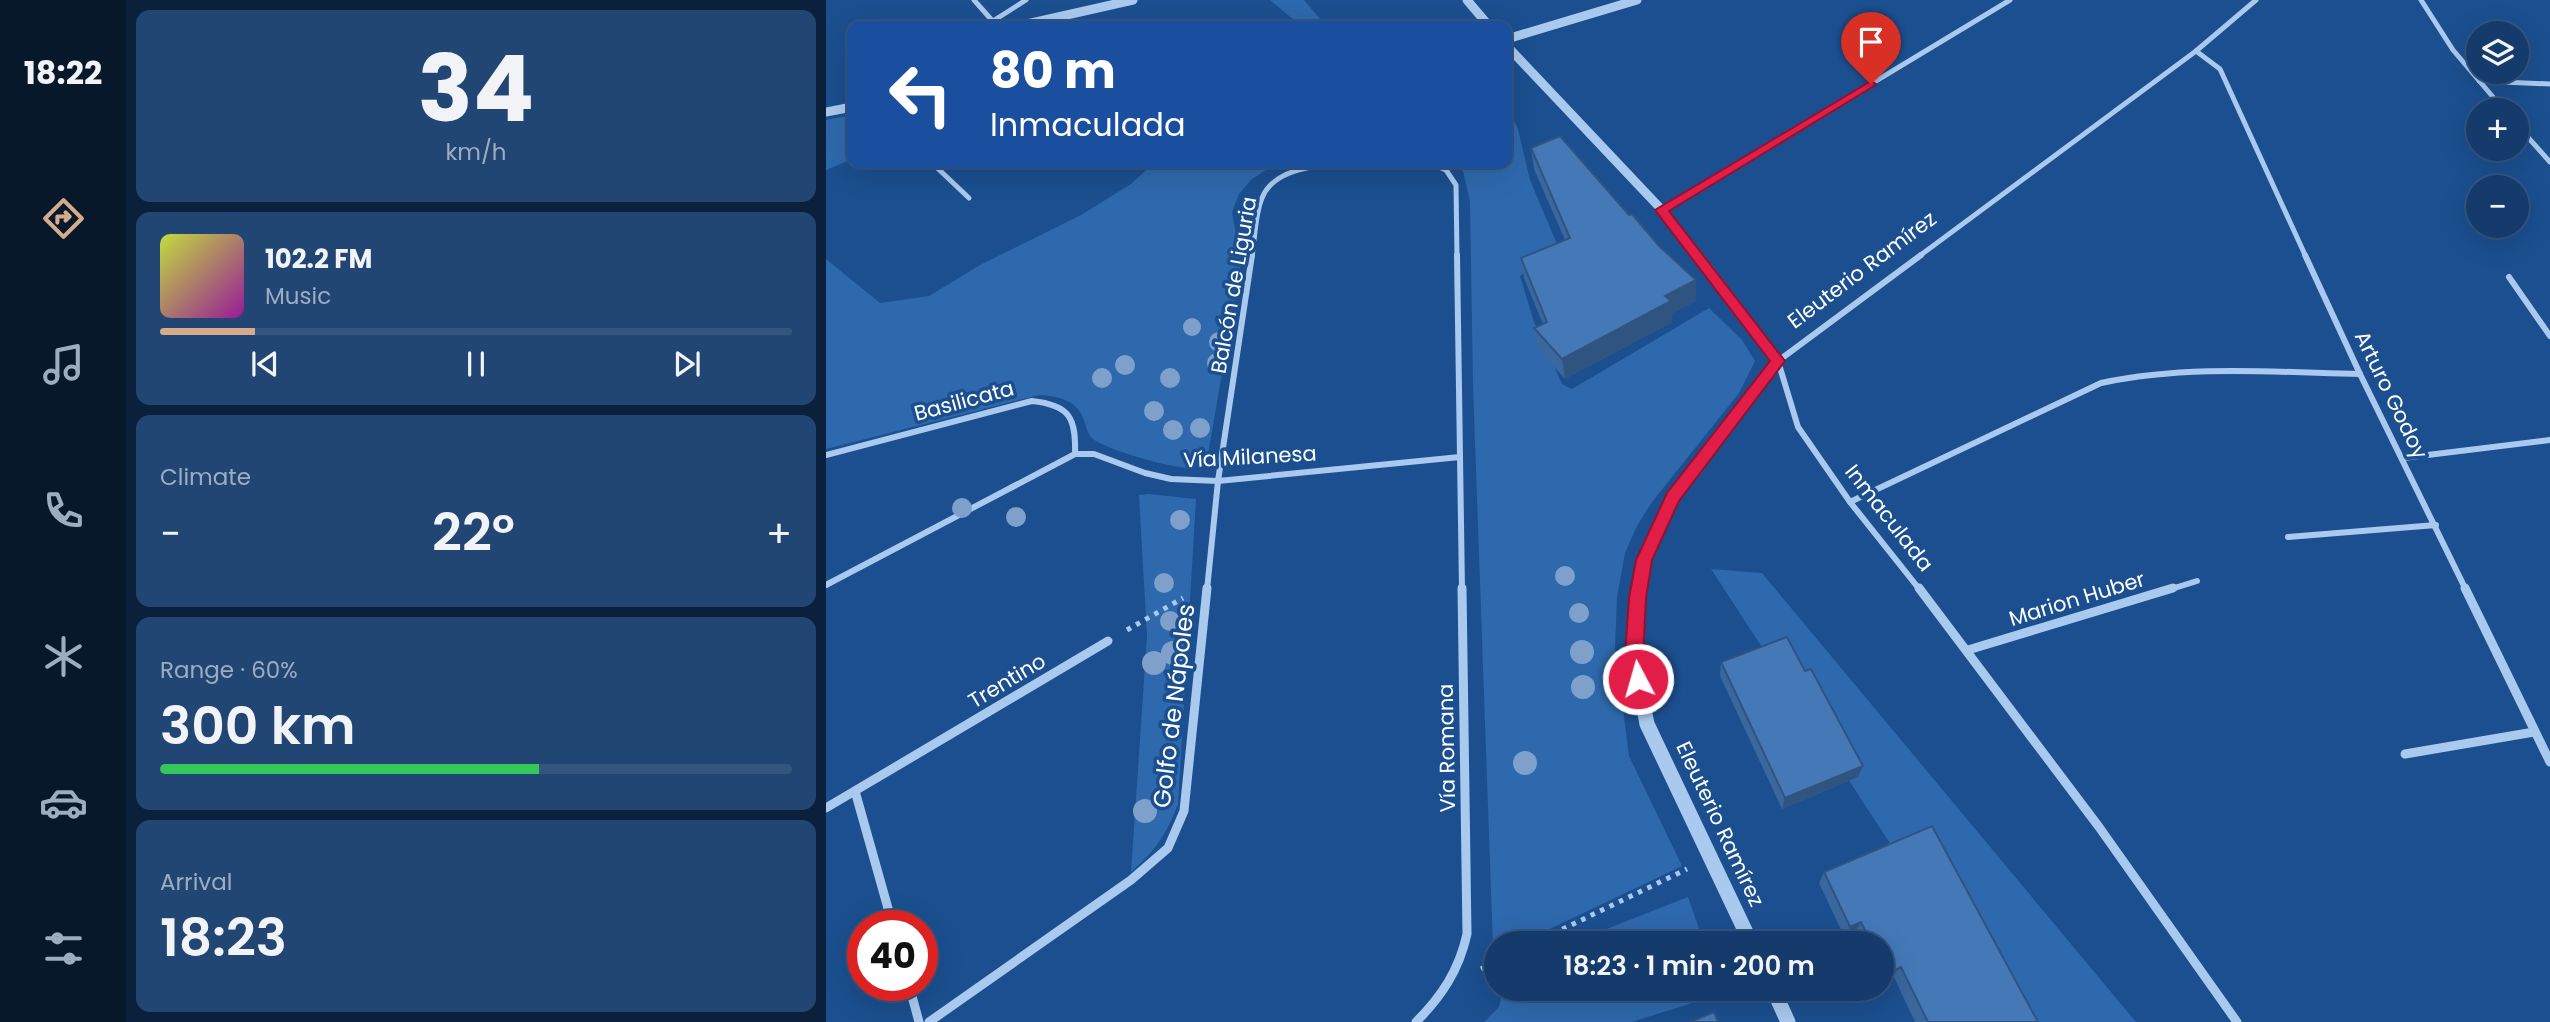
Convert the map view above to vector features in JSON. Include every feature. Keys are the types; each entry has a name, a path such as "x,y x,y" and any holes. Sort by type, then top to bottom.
{"street":[{"path":"974,0 993,21 1026,0"},
{"path":"1040,21 1133,0"},
{"path":"1466,0 1485,21"},
{"path":"1512,37 1637,0"},
{"path":"1661,210 2010,0"},
{"name":"Eleuterio Ramírez","path":"1745,931 1647,724 1634,657 1637,598 1644,560 1673,497 1778,361 2196,51 2256,0"},
{"path":"2421,0 2466,66"},
{"name":"Inmaculada","path":"1512,51 1661,210 1778,361 1798,427 1850,502 1968,650 2099,827 2237,1022"},
{"name":"Arturo Godoy","path":"2196,51 2215,62 2220,69 2360,374 2550,762"},
{"path":"2529,83 2550,84"},
{"path":"2482,84 2494,98"},
{"path":"826,112 847,108"},
{"path":"2529,139 2550,162"},
{"path":"937,168 969,198"},
{"name":"Balcón de Liguria","path":"1218,481 1261,199 1266,189 1283,174 1295,170 1324,168"},
{"path":"1441,168 1446,170 1456,185 1460,457"},
{"path":"2509,277 2550,336"},
{"path":"1850,502 2101,383 2126,376 2161,371 2360,374"},
{"name":"Basilicata","path":"826,455 1032,401 1050,402 1072,416 1076,426 1075,454"},
{"path":"2403,458 2550,439"},
{"path":"826,586 1075,454"},
{"name":"Vía Milanesa","path":"1075,454 1094,454 1145,473 1171,479 1218,481 1460,457"},
{"name":"Vía Romana","path":"1417,1022 1449,985 1462,960 1467,934 1460,457"},
{"name":"Golfo de Nápoles","path":"929,1022 1131,880 1168,848 1184,811 1218,481"},
{"path":"2288,537 2435,525"},
{"name":"Marion Huber","path":"1968,650 2197,581"},
{"name":"Trentino","path":"826,808 1108,641"},
{"path":"2405,754 2534,732"},
{"path":"855,791 888,910"},
{"path":"913,1001 919,1022"},
{"path":"1778,1001 1788,1022"}],"path":[{"path":"1108,641 1207,585"},
{"path":"1559,931 1710,858"}],"shaded area":[{"path":"1270,0 1304,0 1322,21 1295,21"},
{"path":"847,116 847,161 826,170 826,120"},
{"path":"1512,116 1518,129 1530,180 1559,249 1520,276 1534,322 1562,384 1572,389 1709,308 1742,340 1755,361 1739,393 1652,502 1637,526 1625,553 1617,597 1615,647 1629,756 1682,866 1546,931 1492,931 1473,385 1470,201 1463,171 1458,168 1512,168"},
{"path":"1149,168 1269,168 1251,180 1239,194 1232,212 1241,263 1207,460 1204,463 1194,468 1185,468 1112,448 1091,437 1081,413 1072,404 1060,398 1039,395 826,449 826,259 880,303 929,296 980,265 1081,215 1131,184"},
{"path":"1139,495 1196,499 1178,804 1159,841 1131,872 1147,636"},
{"path":"1711,569 1762,573 2136,1022 2029,1022 1910,874"},
{"path":"1688,897 1700,931 1602,931"},
{"path":"1500,1001 1699,1001 1632,1022 1484,1022 1499,1007"}],"building":[{"path":"1560,136 1629,215 1632,214 1659,246 1696,280 1665,296 1671,301 1562,359 1534,328 1547,322 1521,258 1570,238 1531,148"},
{"path":"1787,637 1805,671 1811,669 1863,766 1785,798 1721,662"},
{"path":"1932,826 2038,1022 1928,1022 1901,967 1894,970 1894,931 1865,931 1861,922 1850,927 1824,872"},
{"path":"1714,1012 1718,1022 1690,1022"}],"route":[{"path":"1638,679 1634,657 1637,598 1644,560 1673,497 1778,361 1661,210 1871,84"}]}
